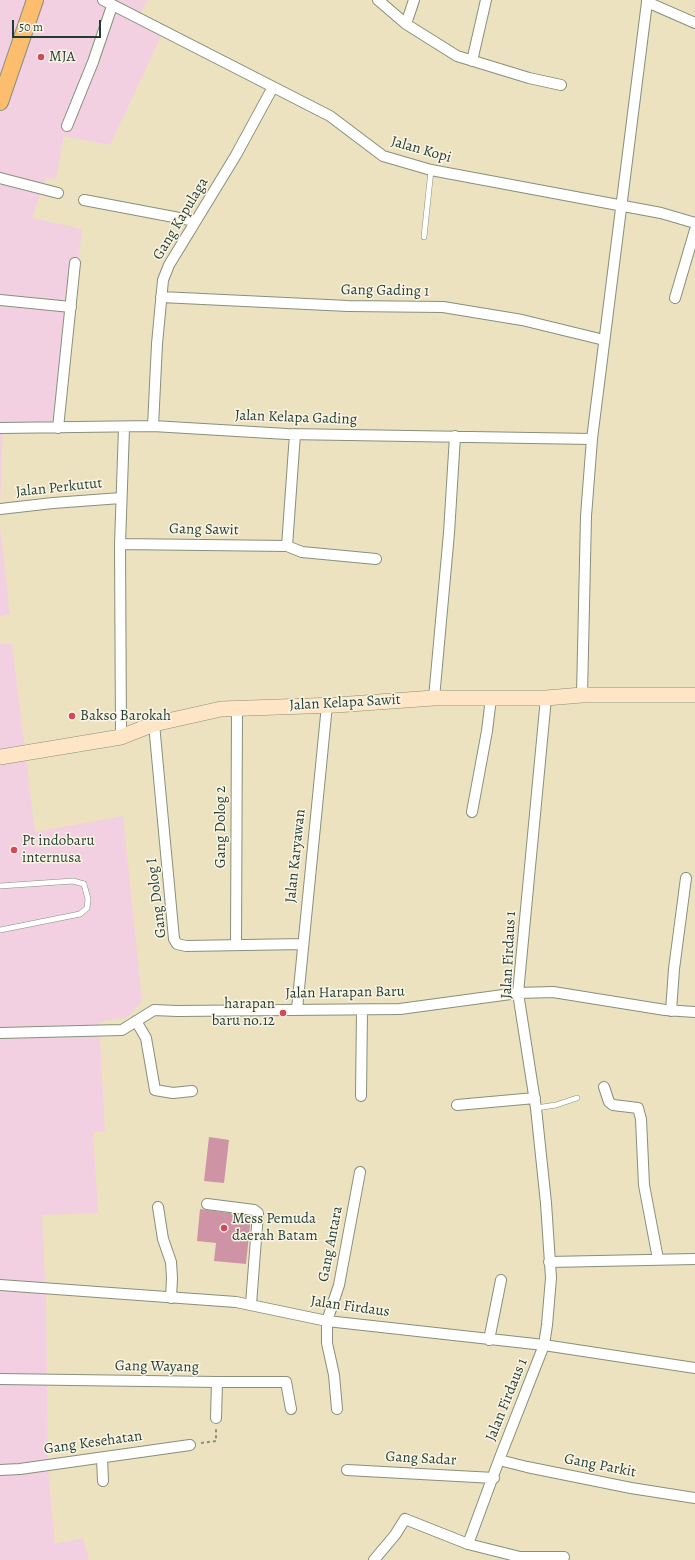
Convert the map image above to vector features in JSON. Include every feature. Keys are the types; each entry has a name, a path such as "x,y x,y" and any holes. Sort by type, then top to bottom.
{"main road":[{"path":"0,102 35,0"},
{"name":"Jalan Kelapa Sawit","path":"0,756 121,737 154,724 221,709 327,705 434,698 546,698 582,695 695,695"}],"street":[{"name":"Jalan Kopi","path":"103,0 112,6 330,116 383,156 431,170 622,207 661,213 695,223"},
{"path":"378,0 406,24 457,56 529,78 561,85"},
{"path":"406,24 414,0"},
{"path":"472,61 486,0"},
{"path":"582,695 586,516 592,438 647,1 695,23"},
{"path":"67,126 93,62 112,6"},
{"name":"Gang Kapulaga","path":"153,426 163,280 169,265 194,221 208,203 273,87"},
{"path":"0,178 58,193"},
{"path":"84,200 194,221"},
{"path":"675,298 695,230"},
{"path":"58,428 75,263"},
{"name":"Gang Gading 1","path":"161,297 348,306 443,307 522,320 604,340"},
{"path":"0,300 71,307"},
{"name":"Jalan Kelapa Gading","path":"0,428 124,428 153,426 295,434 592,438"},
{"path":"121,737 120,544 124,428"},
{"path":"287,546 295,434"},
{"path":"434,698 449,533 455,436"},
{"name":"Jalan Perkutut","path":"0,509 53,503 122,498"},
{"name":"Gang Sawit","path":"120,544 287,546 302,552 376,559"},
{"path":"472,812 487,731 491,698"},
{"name":"Jalan Firdaus 1","path":"468,1544 544,1345 551,1278 546,1203 535,1103 518,993 546,698"},
{"name":"Jalan Karyawan","path":"297,1009 327,705"},
{"name":"Gang Dolog 2","path":"236,945 237,708"},
{"name":"Gang Dolog I","path":"154,724 174,939 177,944 186,946 303,944"},
{"path":"672,1011 674,969 686,878"},
{"name":"Jalan Harapan Baru","path":"0,1033 122,1030 154,1010 400,1009 518,993 553,992 672,1011 695,1012"},
{"path":"361,1096 362,1010"},
{"path":"136,1021 146,1038 156,1090 162,1093 192,1091"},
{"path":"604,1087 609,1102 613,1105 638,1108 641,1119 644,1185 658,1259"},
{"path":"458,1105 535,1103"},
{"name":"Gang Antara","path":"337,1409 334,1375 327,1343 328,1321 339,1285 360,1172"},
{"path":"207,1204 254,1210 258,1213 252,1304"},
{"path":"158,1207 163,1239 171,1262 171,1298"},
{"path":"549,1262 695,1259"},
{"path":"489,1340 501,1280"},
{"name":"Jalan Firdaus","path":"0,1285 252,1304 328,1321 544,1345 695,1368"},
{"name":"Gang Wayang","path":"0,1379 286,1382 291,1409"},
{"path":"216,1418 217,1382"},
{"name":"Gang Kesehatan","path":"0,1470 102,1458 190,1445"},
{"path":"102,1458 103,1481"},
{"name":"Gang Parkit","path":"499,1460 527,1468 631,1488 695,1498"},
{"name":"Gang Sadar","path":"347,1470 494,1478"},
{"path":"374,1560 396,1534 405,1518 468,1544 520,1557 564,1557 563,1560"}],"lane":[{"path":"424,237 431,170"},
{"path":"0,886 73,882 84,884 88,899 88,908 80,914 0,930"},
{"path":"535,1103 556,1105 577,1098"}],"path":[{"path":"190,1445 216,1441 216,1418"}],"shaded area":[{"path":"0,0 148,0 140,13 162,34 110,145 64,136 56,179 46,178 32,218 82,229 60,424 3,424 0,508"},
{"path":"0,527 10,614 0,616"},
{"path":"0,644 12,644 35,832 123,816 142,1001 128,1017 99,1022 105,1131 93,1132 98,1213 42,1215 46,1297 48,1471 55,1544 83,1538 89,1560 0,1560"}],"building":[{"path":"209,1137 229,1140 224,1183 204,1181"},
{"name":"Mess Pemuda daerah Batam","path":"200,1209 251,1216 246,1264 214,1261 216,1243 197,1241"}],"place":[{"name":"MJA","path":"41,57"},
{"name":"Bakso Barokah","path":"72,716"},
{"name":"Pt indobaru internusa","path":"14,850"},
{"name":"harapan baru no.12","path":"283,1013"},
{"name":"Mess Pemuda daerah Batam","path":"224,1228"}]}
